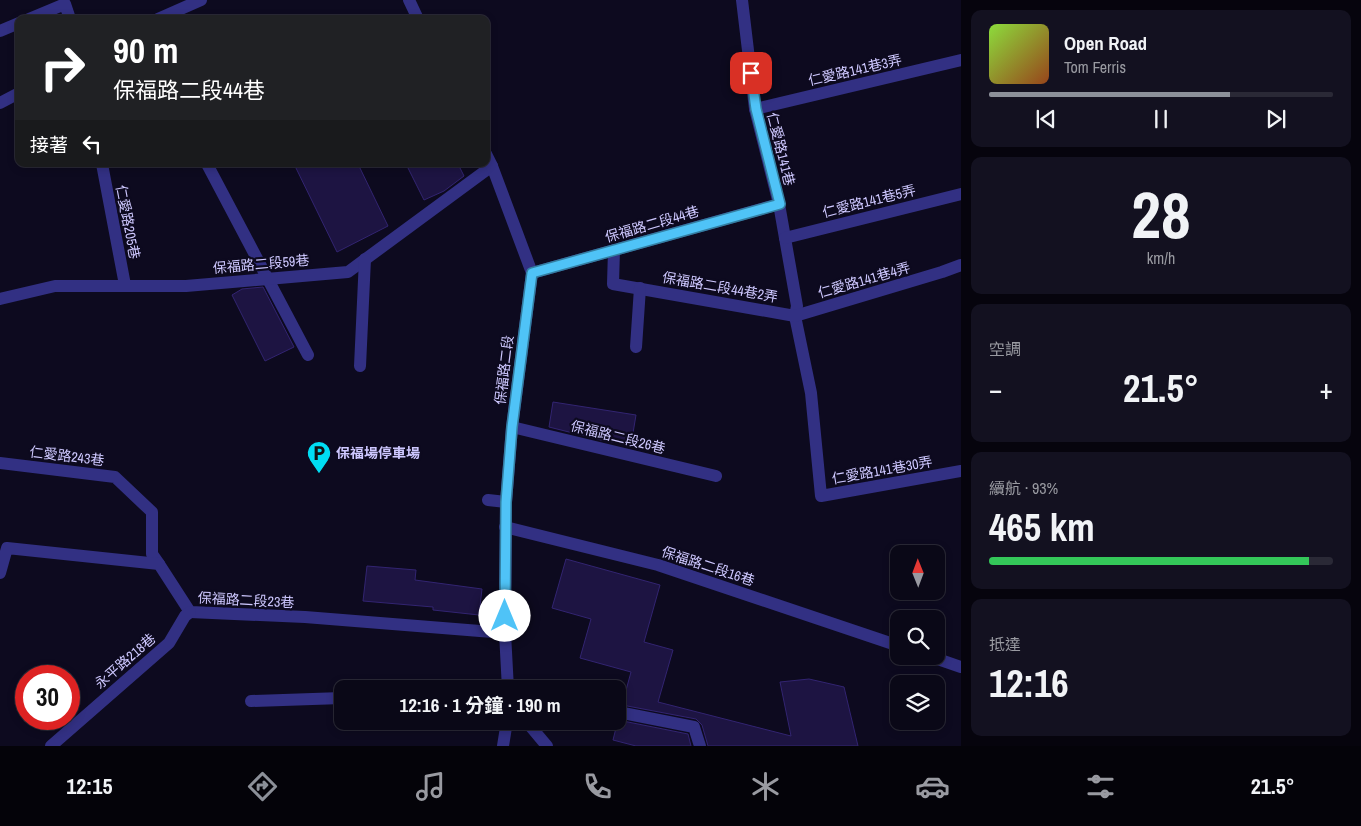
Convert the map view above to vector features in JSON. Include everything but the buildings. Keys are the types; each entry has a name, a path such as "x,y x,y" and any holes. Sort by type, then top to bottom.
{"street":[{"path":"167,15 201,0"},
{"path":"409,0 416,15"},
{"name":"仁愛路141巷","path":"742,0 756,109 780,204 796,306 795,316 811,393"},
{"path":"39,15 65,4 69,15"},
{"path":"0,31 15,25"},
{"name":"仁愛路141巷3弄","path":"756,109 961,60"},
{"path":"0,103 15,95"},
{"name":"保福路二段","path":"490,162 532,273 512,427 506,502 505,633 508,680"},
{"name":"保福路二段59巷","path":"0,299 54,286 186,286 348,272 492,166"},
{"name":"仁愛路205巷","path":"103,167 125,285"},
{"path":"209,167 308,355"},
{"name":"仁愛路141巷5弄","path":"785,238 961,194"},
{"name":"保福路二段44巷","path":"532,273 780,204"},
{"name":"保福路二段44巷2弄","path":"614,250 613,284 795,316"},
{"path":"360,366 366,259"},
{"name":"仁愛路141巷4弄","path":"795,316 961,265"},
{"path":"636,347 640,288"},
{"name":"仁愛路141巷30弄","path":"811,393 821,496 961,471"},
{"name":"保福路二段26巷","path":"512,427 716,476"},
{"name":"仁愛路243巷","path":"0,463 115,477 152,512 152,554 159,564"},
{"path":"488,500 506,502"},
{"name":"保福路二段16巷","path":"505,528 658,565 890,643"},
{"path":"0,573 7,548 159,564"},
{"name":"保福路二段23巷","path":"159,564 190,612 305,618 505,633"},
{"name":"永平路218巷","path":"51,746 169,643 185,616 190,612"},
{"path":"945,661 961,667"},
{"path":"251,701 334,698"},
{"path":"626,714 694,727 700,746"},
{"path":"503,746 506,730"},
{"path":"534,730 547,746"}],"place":[{"name":"保福場停車場","path":"319,474"}],"route":[{"path":"505,616 506,502 512,427 532,273 780,204 756,109 751,73"}]}
